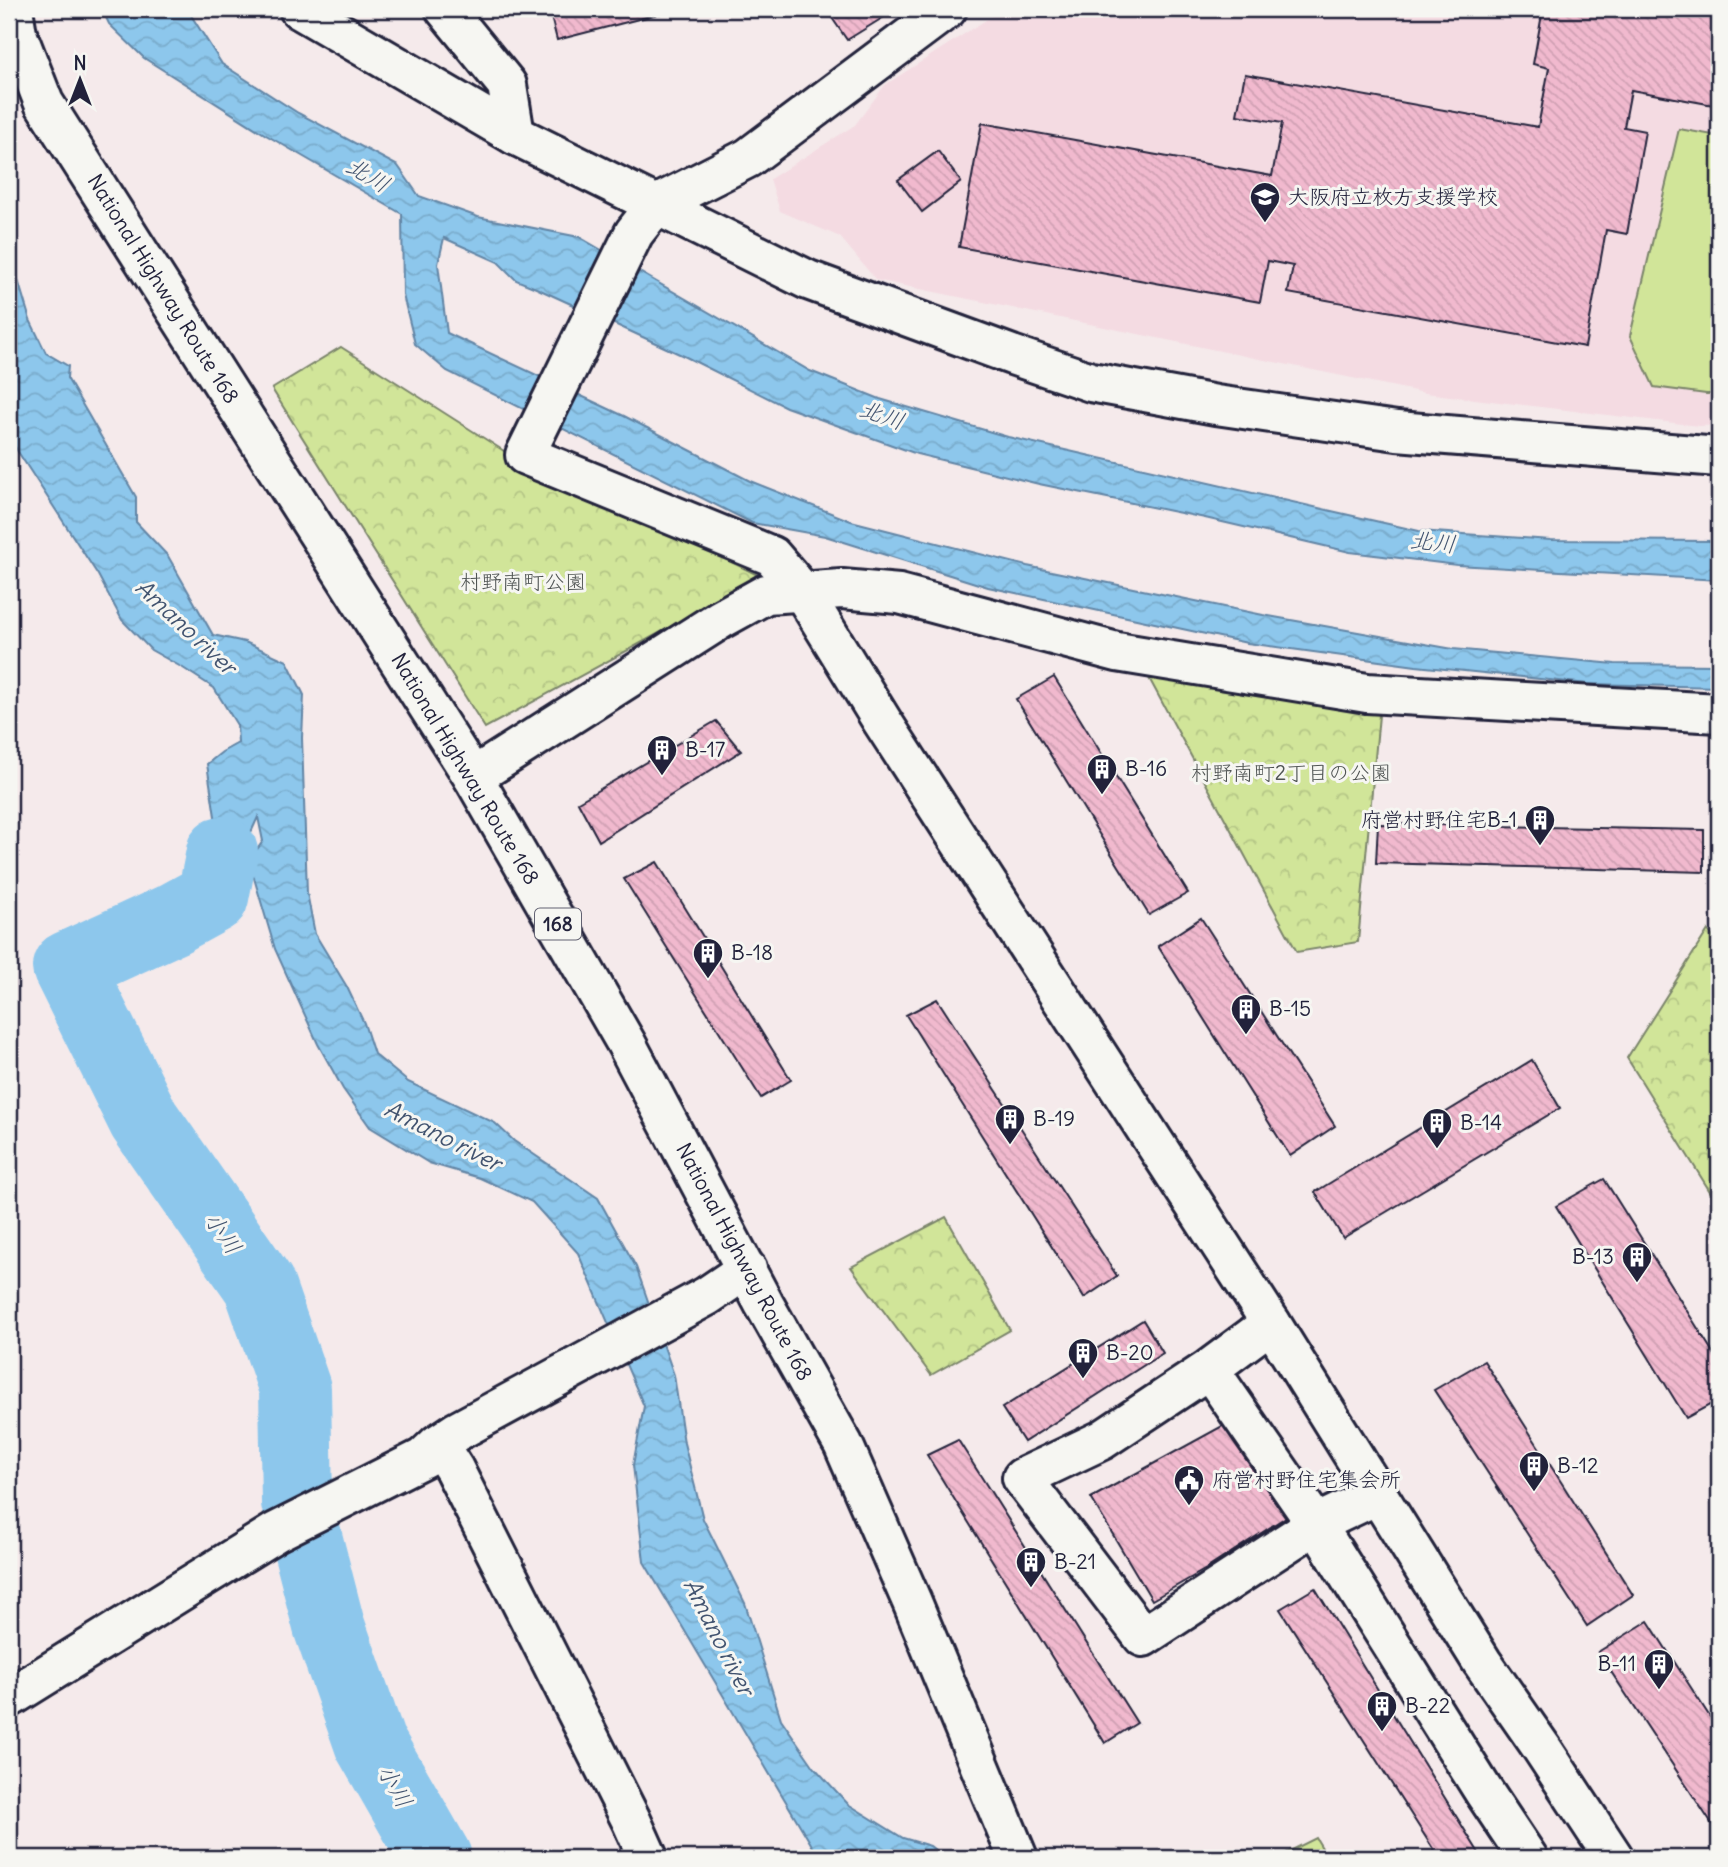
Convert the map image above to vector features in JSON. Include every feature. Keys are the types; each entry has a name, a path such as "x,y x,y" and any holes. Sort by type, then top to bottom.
{"main road":[{"path":"299,9 515,135 645,219 1091,382 1216,405 1397,431 1719,457"},
{"path":"445,9 507,85 515,135"},
{"path":"947,9 748,158 645,219 525,455 772,556 802,591 882,721 1271,1323 1482,1662 1614,1858"},
{"name":"National Highway Route 168","path":"15,21 44,103 473,777 626,1043 764,1304 843,1444 1018,1858"},
{"path":"473,777 721,619 766,594 802,591 842,589 899,594 1117,652 1367,693 1719,713"},
{"path":"9,1698 276,1532 423,1458 447,1438 707,1296 747,1269"},
{"path":"1271,1323 1209,1369 1102,1440 1022,1478 1143,1637 1316,1524 1377,1495"},
{"path":"1209,1369 1316,1524 1528,1858"},
{"path":"447,1438 454,1469 648,1858"}],"shaded area":[{"name":"大阪府立枚方支援学校","path":"1003,9 1719,9 1719,425 1699,426 1425,393 876,280 840,237 780,211 770,179 855,125 885,85"}],"green space":[{"path":"1679,129 1719,136 1719,394 1654,387 1630,336"},
{"name":"村野南町公園","path":"341,347 504,451 762,577 485,728 272,389"},
{"name":"村野南町2丁目の公園","path":"1143,667 1380,704 1358,942 1297,952"},
{"path":"1708,930 1719,946 1719,1206 1627,1058"},
{"path":"946,1217 1010,1330 931,1375 851,1267"},
{"path":"1316,1838 1328,1858 1276,1858"}],"water":[{"name":"北川","path":"102,9 187,9 222,64 298,113 398,166 419,196 478,217 579,237 810,371 880,399 1008,437 1419,531 1551,540 1719,541 1719,580 1457,565 1350,552 1205,518 1039,484 917,454 786,407 686,357 516,280 498,262 444,238 438,264 447,333 624,416 750,481 851,521 1027,566 1263,615 1453,649 1615,664 1719,665 1719,687 1588,684 1416,666 1247,643 988,587 825,536 752,523 447,371 415,344 403,295 402,214 266,135 144,58 109,24"},
{"name":"Amano river","path":"9,250 30,320 46,353 68,366 67,378 136,497 136,522 168,556 213,635 245,642 287,661 304,695 302,738 307,893 315,934 347,987 364,1023 374,1054 408,1082 495,1123 514,1141 598,1198 636,1267 674,1375 684,1443 703,1519 745,1603 781,1719 814,1767 848,1804 903,1838 930,1846 945,1858 822,1858 814,1849 644,1562 633,1465 644,1406 578,1253 532,1202 480,1178 429,1163 370,1127 343,1089 318,1044 275,949 249,861 263,841 258,817 247,841 231,903 171,932 159,913 202,890 218,836 207,764 238,743 237,725 214,688 151,650 122,620 98,575 9,438"}],"building":[{"path":"549,9 665,9 666,12 557,40"},
{"path":"826,9 879,9 884,17 847,40"},
{"path":"1543,9 1719,9 1719,106 1631,90 1624,127 1645,131 1627,234 1606,230 1585,347 1288,293 1293,266 1268,261 1260,302 959,247 982,123 1272,176 1282,123 1237,115 1245,74 1538,127 1549,68 1533,64"},
{"path":"938,151 961,182 922,212 898,180"},
{"name":"B-16","path":"1054,677 1188,893 1149,915 1016,699"},
{"name":"B-17","path":"716,721 741,751 599,841 578,802"},
{"name":"府営村野住宅B-1","path":"1378,824 1704,830 1704,872 1376,863"},
{"name":"B-18","path":"657,862 791,1080 761,1098 624,879"},
{"name":"B-15","path":"1201,918 1335,1126 1290,1156 1158,946"},
{"name":"B-19","path":"937,999 1117,1276 1084,1298 906,1015"},
{"name":"B-14","path":"1532,1060 1560,1108 1343,1238 1315,1192"},
{"name":"B-13","path":"1604,1179 1719,1362 1719,1400 1686,1418 1556,1206"},
{"name":"B-20","path":"1143,1320 1163,1353 1024,1442 1002,1408"},
{"name":"B-12","path":"1484,1361 1633,1595 1587,1626 1434,1390"},
{"name":"府営村野住宅集会所","path":"1226,1424 1289,1515 1206,1569 1152,1600 1091,1498"},
{"name":"B-21","path":"958,1440 1137,1723 1105,1743 927,1455"},
{"name":"B-22","path":"1315,1588 1482,1858 1439,1858 1280,1609"},
{"name":"B-11","path":"1648,1621 1719,1731 1719,1835 1598,1652"}],"waterway":[{"name":"小川","path":"222,852 213,897 173,919 68,967 144,1120 259,1285 295,1389 297,1502 329,1626 370,1743 436,1858"}],"place":[{"name":"大阪府立枚方支援学校","path":"1265,224"},
{"name":"B-17","path":"662,777"},
{"name":"B-16","path":"1102,796"},
{"name":"府営村野住宅B-1","path":"1540,847"},
{"name":"B-18","path":"708,980"},
{"name":"B-15","path":"1246,1036"},
{"name":"B-19","path":"1010,1146"},
{"name":"B-14","path":"1437,1150"},
{"name":"B-13","path":"1637,1284"},
{"name":"B-20","path":"1083,1380"},
{"name":"B-12","path":"1534,1493"},
{"name":"府営村野住宅集会所","path":"1189,1507"},
{"name":"B-21","path":"1031,1589"},
{"name":"B-11","path":"1659,1691"},
{"name":"B-22","path":"1382,1733"}]}
